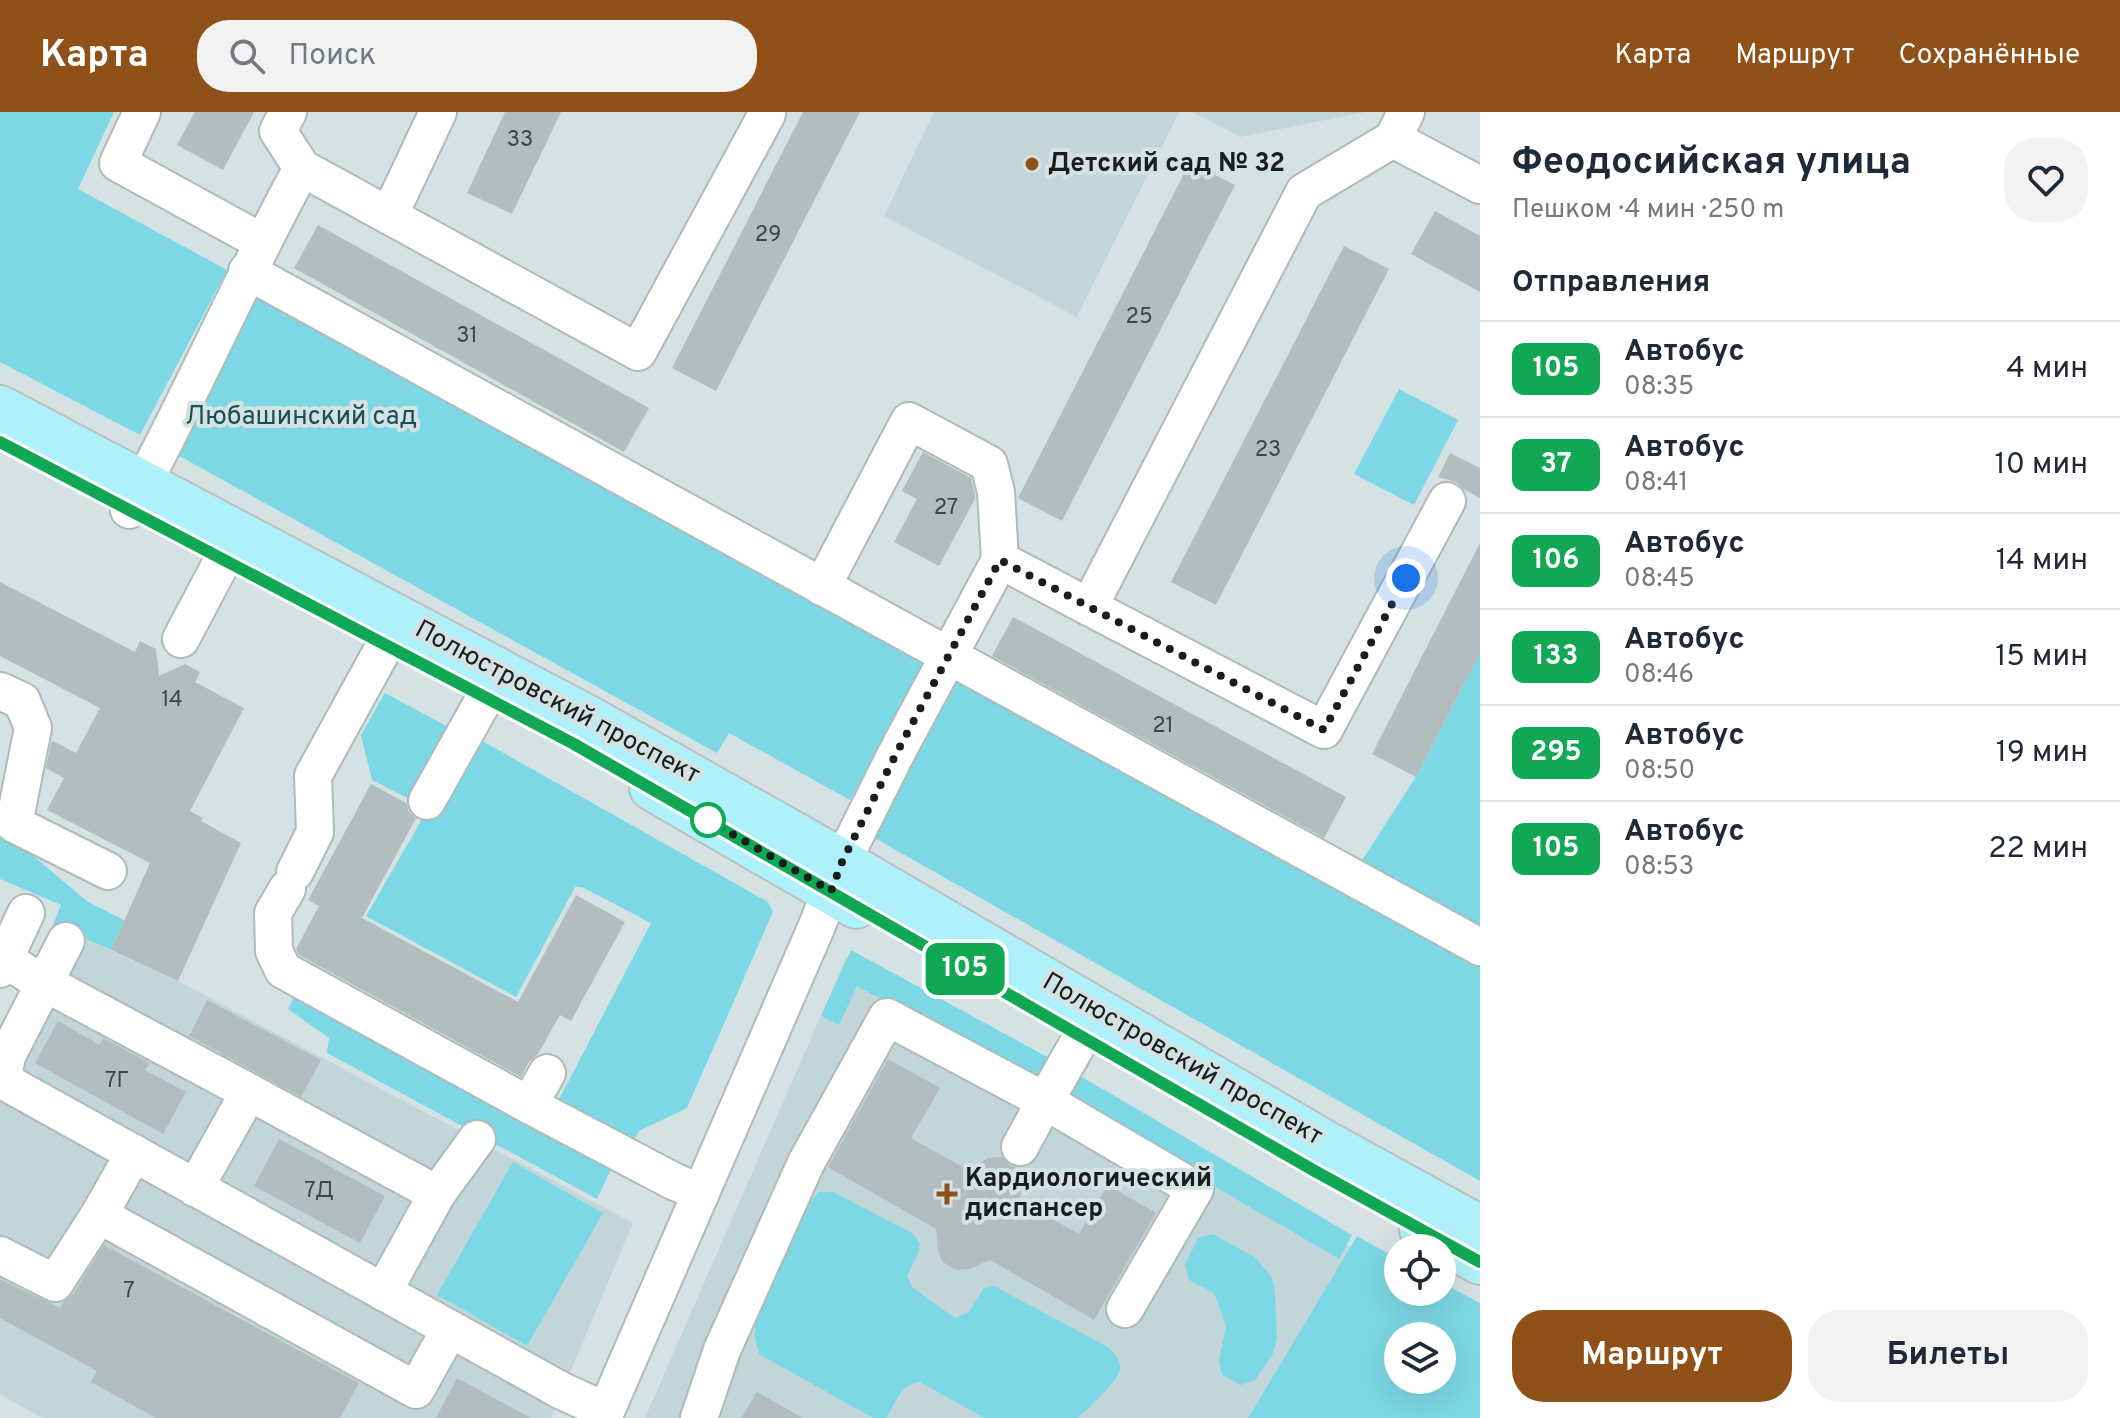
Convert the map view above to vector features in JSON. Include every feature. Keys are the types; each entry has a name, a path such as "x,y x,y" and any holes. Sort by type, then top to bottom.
{"main road":[{"name":"Полюстровский проспект","path":"0,408 136,497"},
{"name":"Полюстровский проспект","path":"0,442 136,497 492,684 574,744 837,876 1090,1024 1313,1170 1480,1262"},
{"name":"Полюстровский проспект","path":"1090,1024 1327,1144 1480,1228"}],"street":[{"path":"142,112 118,163 254,257 822,587 1480,947"},
{"path":"288,112 278,131 302,168 638,352 767,114"},
{"path":"389,216 438,112"},
{"path":"1089,607 1304,192 1399,125 1480,185"},
{"path":"136,497 254,257 302,168"},
{"path":"66,941 7,1056 4,1092 134,1153 604,1414 837,876 897,752 1000,560 996,492 989,464 909,421 822,587"},
{"path":"1000,560 1324,730 1447,501"},
{"path":"181,639 230,546"},
{"path":"392,631 313,776 315,832 273,913 274,951 283,970 529,1105 701,1193"},
{"path":"427,801 492,684"},
{"path":"0,691 22,701 33,728 14,824 108,871"},
{"path":"26,913 2,964 44,981 437,1194"},
{"path":"699,1418 722,1350 806,1163 887,1017 1045,1101 1195,1189 1125,1309"},
{"path":"1020,1147 1090,1024"},
{"path":"529,1105 547,1073"},
{"path":"195,1188 249,1092"},
{"path":"383,1292 437,1194 477,1139"},
{"path":"0,1255 55,1283 134,1153"},
{"path":"99,1215 416,1390 450,1329"}],"shaded area":[{"name":"Детский сад № 32","path":"934,112 1179,112 1077,317 884,216"},
{"name":"Детский сад № 32","path":"1192,112 1365,112 1240,137"},
{"path":"53,925 178,981 633,1223 551,1418 42,1418 0,1394 0,1028"},
{"path":"846,958 1351,1247 1248,1418 645,1418"}],"green space":[{"name":"Любашинский сад","path":"0,112 114,112 78,189 227,270 140,435 0,362"},
{"name":"Любашинский сад","path":"258,287 928,658 850,800 729,733 717,753 174,453"},
{"path":"1399,389 1458,420 1414,505 1354,474"},
{"path":"1480,653 1480,929 1359,865 1416,777"},
{"path":"961,675 1480,961 1480,1181 873,837"},
{"path":"385,693 450,728 413,801 372,780 361,735"},
{"path":"477,738 768,902 773,912 687,1108 639,1131 630,1147 554,1109 651,923 582,887 575,887 516,997 366,916 425,814"},
{"path":"0,828 88,902 124,920 111,950 53,925 61,905 0,879"},
{"path":"851,950 1051,1059 1035,1083 857,986 839,1025 821,1016"},
{"path":"296,993 614,1163 597,1199 327,1053 329,1038 288,1009"},
{"path":"1077,1074 1352,1235 1339,1259 1063,1098"},
{"path":"513,1162 603,1213 527,1346 437,1295"},
{"path":"819,1192 833,1192 912,1233 920,1243 907,1276 913,1288 955,1318 969,1312 983,1289 994,1286 1108,1347 1119,1362 1120,1369 1114,1381 1078,1418 984,1418 920,1382 903,1390 886,1418 873,1418 759,1354 755,1323 810,1202"},
{"path":"1213,1234 1256,1258 1272,1278 1275,1293 1277,1339 1273,1354 1255,1380 1241,1385 1222,1375 1219,1361 1226,1326 1214,1293 1189,1280 1185,1265 1198,1238"},
{"path":"1357,1236 1384,1251 1384,1306 1456,1306 1456,1290 1480,1303 1480,1418 1248,1418"}],"building":[{"path":"195,112 254,112 223,170 177,145"},
{"path":"505,112 561,112 512,214 467,193"},
{"path":"803,112 860,112 716,391 672,368"},
{"path":"1190,162 1235,185 1062,521 1018,498"},
{"path":"1435,211 1480,236 1480,292 1411,254"},
{"path":"318,225 649,408 624,452 294,268"},
{"path":"1344,246 1389,269 1216,605 1171,582"},
{"path":"923,452 971,478 975,495 939,566 894,542 917,499 902,491"},
{"path":"1450,453 1480,468 1480,498 1456,482 1438,477"},
{"path":"1480,543 1480,653 1416,777 1372,754"},
{"path":"0,582 135,652 140,641 156,649 159,676 185,664 200,672 195,682 244,708 190,811 203,818 201,821 241,843 178,981 111,950 150,863 47,810 64,778 46,768 51,743 53,741 76,753 100,708 0,656"},
{"path":"1013,617 1346,797 1324,838 992,656"},
{"path":"371,784 406,803 409,812 416,818 362,918 518,1002 576,895 625,922 571,1021 560,1015 521,1077 299,955 296,949 319,906 308,900"},
{"path":"207,1000 321,1060 301,1097 189,1036"},
{"path":"58,1021 100,1045 103,1038 150,1063 145,1070 186,1092 163,1134 35,1063"},
{"name":"Кардиологический диспансер","path":"888,1059 940,1088 911,1138 968,1170 988,1158 1002,1157 1009,1165 1021,1170 1023,1180 1019,1200 1079,1234 1108,1185 1156,1213 1094,1320 990,1260 969,1269 950,1267 942,1261 938,1251 936,1229 828,1167"},
{"path":"279,1139 385,1196 360,1243 254,1186"},
{"path":"104,1245 359,1383 340,1418 156,1418 91,1382 97,1371 0,1318 0,1279 60,1308 73,1294"},
{"path":"457,1378 531,1418 436,1418"},
{"path":"757,1392 803,1418 741,1418"}],"bus line":[{"name":"105","path":"0,442 574,744 1313,1170 1480,1262"}],"place":[{"name":"Детский сад № 32","path":"1032,164"},
{"name":"Кардиологический диспансер","path":"947,1194"}],"route":[{"path":"708,820 831,891 842,862 897,752 1000,560 1324,730 1406,578"}]}
